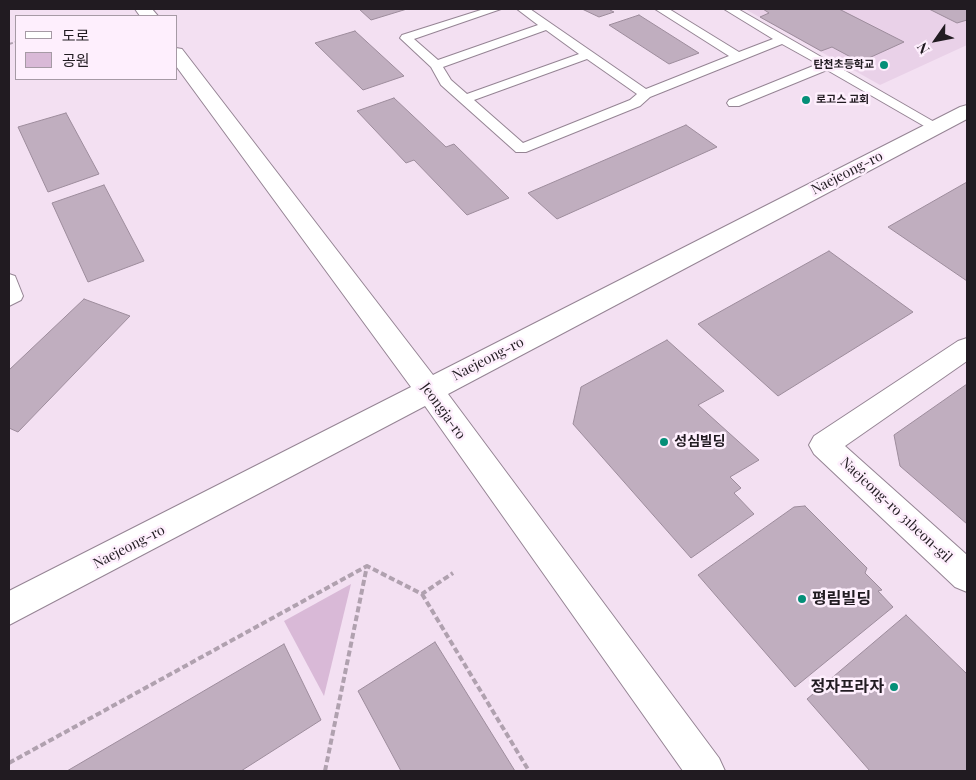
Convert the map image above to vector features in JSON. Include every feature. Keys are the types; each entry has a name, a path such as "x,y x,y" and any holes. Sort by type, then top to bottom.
{"street":[{"name":"Jeongja-ro","path":"178,56 429,390 706,771"},
{"name":"Naejeong-ro","path":"9,609 967,111"},
{"name":"Naejeong-ro 31beon-gil","path":"967,348 824,445 967,576"}],"lane":[{"path":"495,9 473,12 406,38 436,65 446,82 521,149 635,103 645,94 783,39"},
{"path":"523,9 645,94"},
{"path":"661,9 739,57"},
{"path":"730,9 936,127"},
{"path":"436,65 548,26"},
{"path":"466,99 588,54"},
{"path":"734,103 827,64"},
{"path":"601,82 618,75"},
{"path":"9,280 15,296 9,300"}],"path":[{"path":"367,566 422,594 529,771"},
{"path":"9,763 367,566"},
{"path":"325,771 367,566"},
{"path":"422,594 453,573"}],"shaded area":[{"name":"탄천초등학교","path":"745,9 967,9 967,45 880,85"}],"green space":[{"path":"351,584 324,696 284,621"}],"building":[{"path":"359,9 407,9 371,20"},
{"path":"582,9 612,9 610,10 614,12 599,17"},
{"name":"탄천초등학교","path":"763,9 839,9 904,42 860,62 832,47 821,51 760,17 769,13"},
{"path":"929,9 967,9 967,20 957,23"},
{"path":"639,15 699,53 669,64 609,25"},
{"path":"355,31 404,76 363,90 315,43"},
{"path":"394,98 446,147 454,144 509,198 467,215 414,160 406,163 357,111"},
{"path":"66,113 99,174 48,192 18,127"},
{"path":"686,125 717,147 557,219 528,193"},
{"path":"967,182 967,281 888,227"},
{"path":"104,185 144,261 88,282 52,203"},
{"path":"829,251 913,312 778,396 698,324"},
{"path":"84,299 130,316 18,432 9,428 9,370"},
{"name":"성심빌딩","path":"667,340 724,391 698,405 759,460 730,477 741,488 734,493 754,514 691,558 573,424 581,387"},
{"path":"967,384 967,524 900,466 894,435"},
{"name":"평림빌딩","path":"805,506 867,568 865,573 882,590 878,591 893,607 795,687 698,575 794,507"},
{"name":"정자프라자","path":"906,615 967,674 967,771 870,771 807,699"},
{"path":"435,642 515,771 401,771 358,691"},
{"path":"284,644 321,720 241,771 67,771"}],"place":[{"name":"탄천초등학교","path":"884,65"},
{"name":"로고스 교회","path":"806,100"},
{"name":"성심빌딩","path":"664,442"},
{"name":"평림빌딩","path":"802,599"},
{"name":"정자프라자","path":"894,687"}]}
